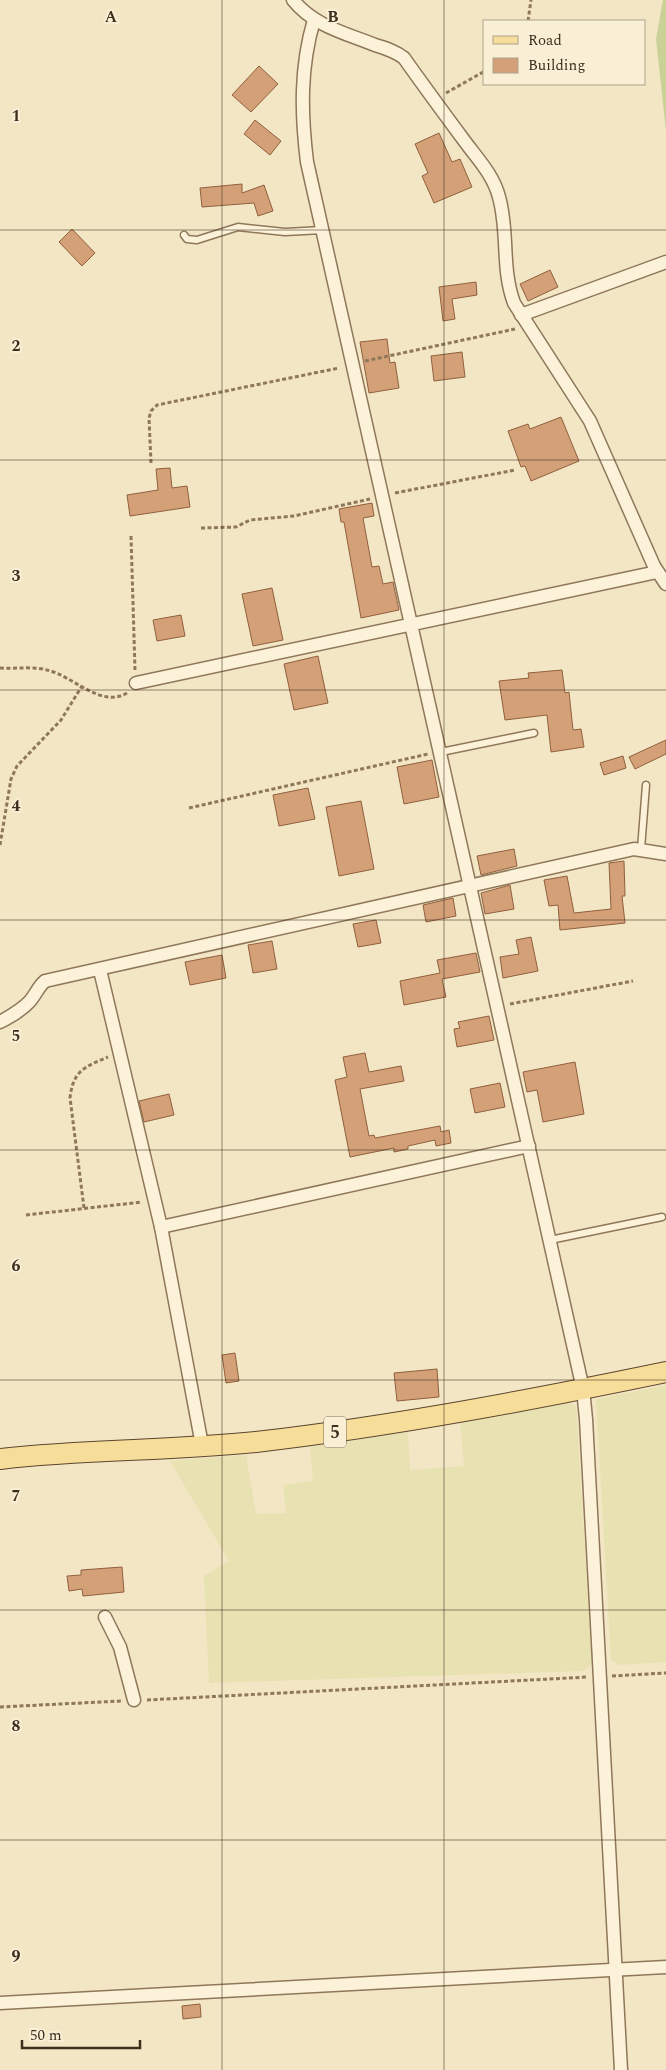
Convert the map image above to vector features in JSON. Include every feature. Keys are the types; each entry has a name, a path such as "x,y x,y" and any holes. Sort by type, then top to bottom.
{"main road":[{"name":"5","path":"0,1459 254,1442 332,1432 583,1389 666,1372"}],"street":[{"path":"293,0 301,10 321,24 399,54 489,173 499,196 503,218 509,289 521,315 590,421 657,572 666,584"},
{"path":"314,20 302,76 302,122 307,162 413,626 583,1389 621,2070"},
{"path":"521,315 666,262"},
{"path":"136,683 413,626 657,572"},
{"path":"0,1022 15,1014 30,1000 38,987 45,981 634,848 666,854"},
{"path":"100,970 161,1227 202,1445"},
{"path":"161,1227 529,1146"},
{"path":"105,1618 120,1648 134,1700"},
{"path":"0,2003 666,1967"}],"lane":[{"path":"184,235 187,239 197,240 238,227 284,232 323,230"},
{"path":"441,752 534,733"},
{"path":"641,849 646,785"},
{"path":"550,1240 662,1217"}],"path":[{"path":"528,20 531,0"},
{"path":"434,100 483,72"},
{"path":"151,463 149,418 151,411 157,405 528,326"},
{"path":"201,528 236,526 250,520 294,516 515,470"},
{"path":"0,668 44,669 100,696 122,696 130,691 136,683 133,649 131,536"},
{"path":"0,845 12,779 18,766 61,720 82,686"},
{"path":"189,808 416,756 441,752"},
{"path":"497,1007 633,981"},
{"path":"84,1208 70,1098 71,1088 74,1079 86,1065 120,1052"},
{"path":"26,1215 155,1200"},
{"path":"0,1707 666,1674"}],"shaded area":[{"path":"666,1385 666,1662 620,1665 611,1660 596,1399"},
{"path":"567,1402 576,1406 592,1664 583,1671 209,1683 204,1576 229,1561 170,1461 246,1455 256,1514 286,1513 283,1485 313,1481 310,1447 408,1432 410,1470 464,1466 460,1420"}],"green space":[{"path":"663,0 666,0 666,131 656,39"}],"building":[{"path":"259,66 278,84 251,112 232,95"},
{"path":"255,120 281,141 270,155 244,134"},
{"path":"439,133 452,162 460,159 472,187 434,203 422,176 428,173 415,144"},
{"path":"242,184 242,193 264,185 273,211 258,216 254,203 202,207 200,188"},
{"path":"72,229 95,253 82,266 59,242"},
{"path":"550,270 558,287 528,301 520,284"},
{"path":"476,282 477,295 452,299 455,319 443,321 439,287"},
{"path":"387,339 390,363 395,362 399,388 369,393 360,342"},
{"path":"462,352 465,377 434,381 431,356"},
{"path":"561,417 579,461 531,481 525,466 521,467 508,431 528,424 530,429"},
{"path":"170,468 172,488 187,486 190,507 130,516 127,495 158,490 156,469"},
{"path":"372,503 374,516 363,518 372,567 379,566 383,584 393,582 399,610 361,618 344,522 341,522 339,509"},
{"path":"272,588 283,640 253,646 242,594"},
{"path":"181,615 185,636 157,641 153,620"},
{"path":"318,656 328,703 294,710 284,664"},
{"path":"562,670 565,693 569,692 573,730 581,729 584,747 551,752 547,715 505,720 499,681 529,678 528,673"},
{"path":"666,740 666,754 635,769 629,757"},
{"path":"623,756 626,768 604,775 600,763"},
{"path":"432,760 439,797 404,804 397,767"},
{"path":"308,788 315,819 279,826 273,795"},
{"path":"361,801 374,869 339,876 326,807"},
{"path":"514,849 517,866 481,875 477,856"},
{"path":"624,861 625,896 622,896 625,923 560,930 558,905 549,906 544,880 567,876 574,913 611,909 609,863"},
{"path":"510,885 514,909 485,914 481,893"},
{"path":"453,898 456,916 426,922 423,905"},
{"path":"376,920 381,943 358,947 353,924"},
{"path":"531,937 538,971 503,978 500,957 519,954 516,940"},
{"path":"272,941 277,969 253,973 248,945"},
{"path":"476,953 480,972 442,979 446,997 404,1005 400,981 440,973 437,960"},
{"path":"222,955 226,978 190,985 185,962"},
{"path":"489,1016 494,1040 457,1047 454,1029 460,1028 458,1022"},
{"path":"365,1053 369,1072 401,1066 404,1081 360,1089 369,1136 374,1135 375,1138 440,1126 441,1132 449,1130 451,1143 436,1146 435,1140 408,1146 408,1149 394,1152 394,1148 350,1157 335,1080 347,1077 343,1057"},
{"path":"575,1062 584,1114 543,1122 537,1090 527,1092 523,1072"},
{"path":"500,1083 505,1107 475,1113 470,1089"},
{"path":"169,1094 174,1115 144,1122 139,1101"},
{"path":"235,1353 239,1381 226,1383 222,1355"},
{"path":"437,1369 439,1397 397,1401 394,1373"},
{"path":"122,1567 124,1592 83,1596 82,1589 69,1591 67,1576 81,1575 81,1570"},
{"path":"200,2004 201,2017 183,2019 182,2006"}]}
